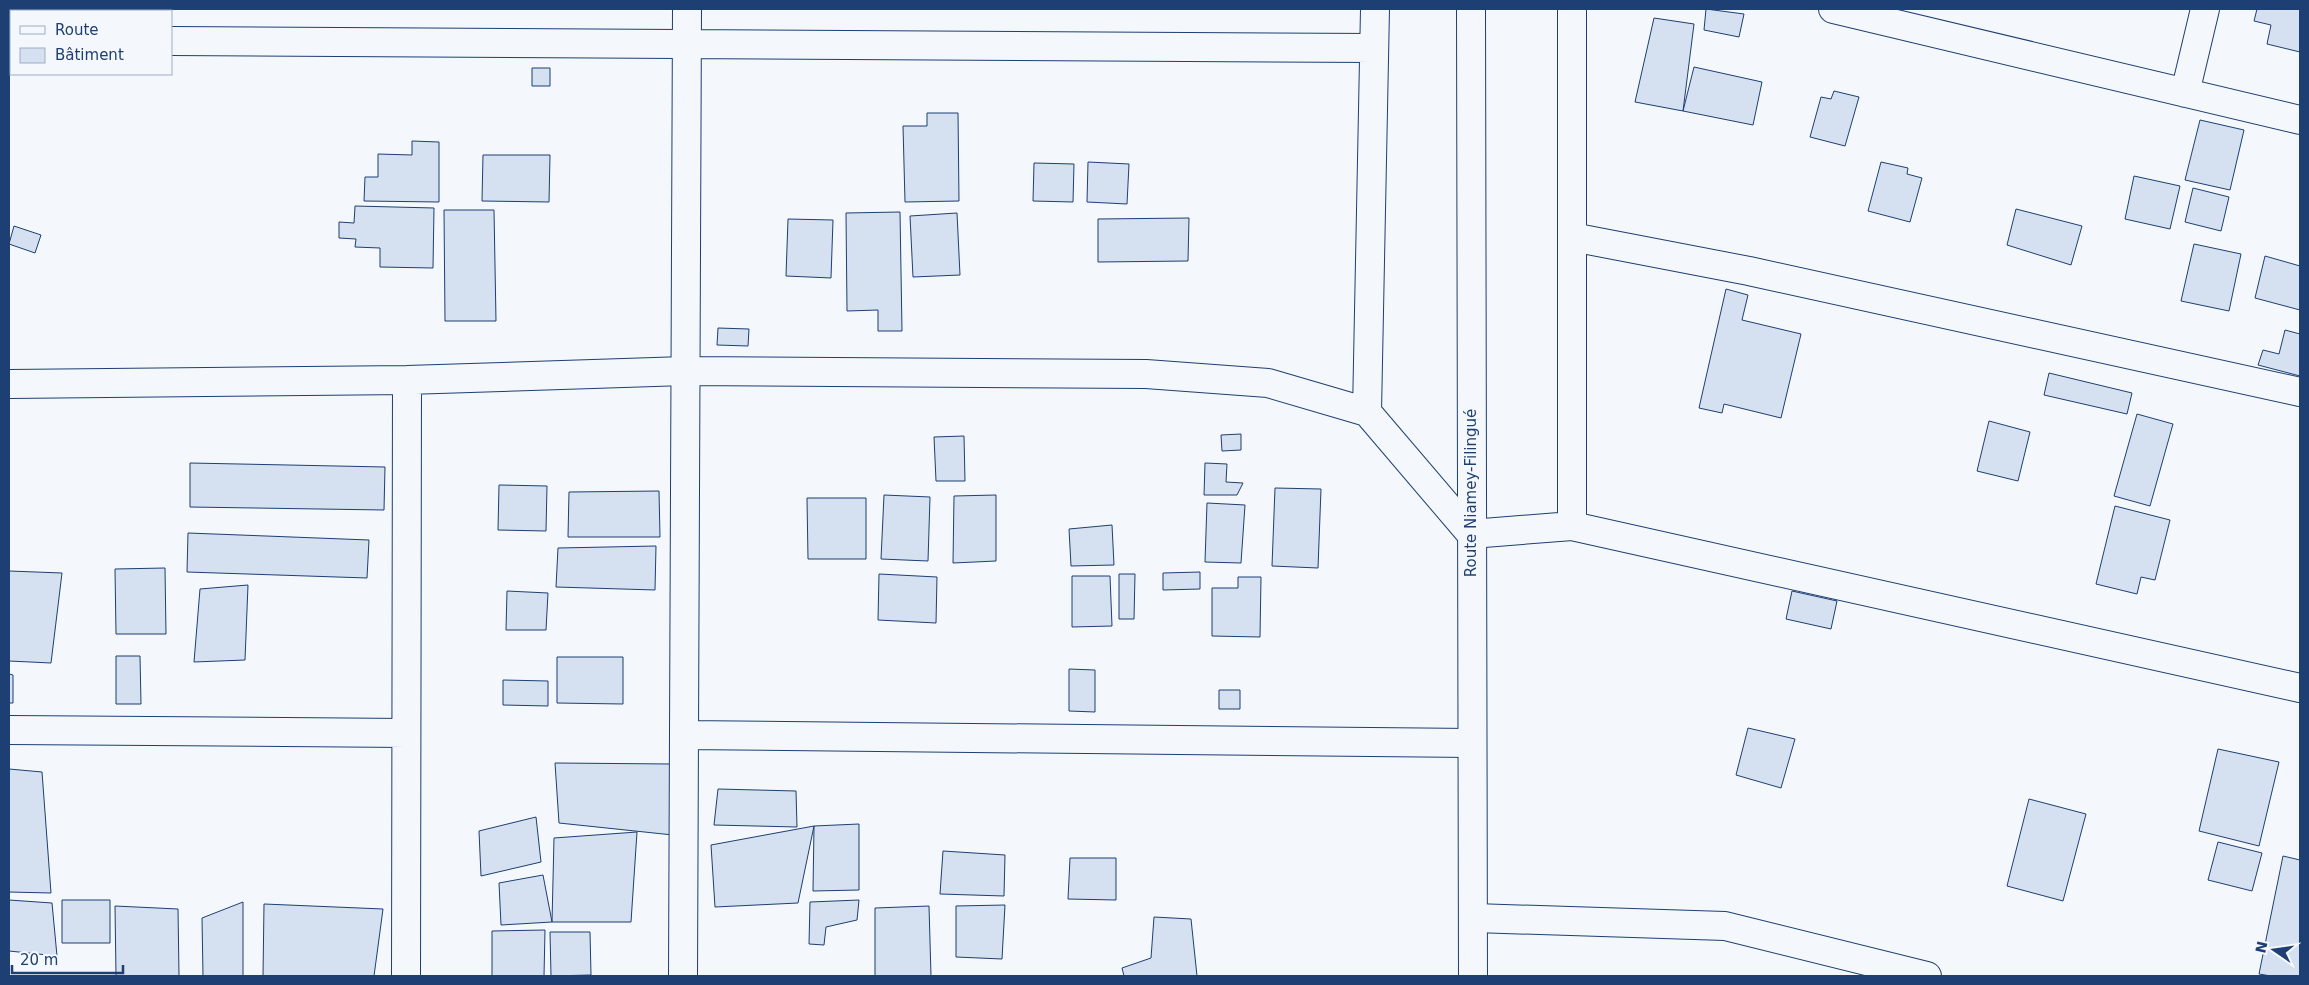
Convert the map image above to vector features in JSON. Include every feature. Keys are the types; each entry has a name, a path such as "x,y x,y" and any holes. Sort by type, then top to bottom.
{"street":[{"path":"683,976 687,9"},
{"path":"1367,412 1375,9"},
{"name":"Route Niamey-Filingué","path":"1471,9 1473,976"},
{"path":"1572,9 1572,526"},
{"path":"1834,9 2300,120"},
{"path":"2185,93 2205,9"},
{"path":"172,41 1374,48"},
{"path":"1572,237 1749,271 2300,392"},
{"path":"9,384 407,380 685,371 1146,374 1268,383 1367,412 1471,534 1572,526 2300,688"},
{"path":"406,976 407,380"},
{"path":"9,730 406,733"},
{"path":"684,735 1472,743"},
{"path":"1474,918 1725,926 1926,976"}],"building":[{"path":"1706,9 1744,14 1739,37 1704,30"},
{"path":"2257,9 2300,9 2300,52 2267,44 2271,25 2254,21"},
{"path":"1654,18 1694,24 1683,111 1635,102"},
{"path":"1694,67 1762,82 1753,125 1683,111"},
{"path":"532,68 550,68 550,86 532,86"},
{"path":"1834,91 1859,97 1845,146 1810,137 1821,97 1831,99"},
{"path":"927,113 958,113 959,201 905,202 903,126 927,126"},
{"path":"2200,120 2244,130 2230,190 2185,180"},
{"path":"412,141 439,142 439,202 364,201 365,177 378,177 378,154 412,155"},
{"path":"483,155 550,155 549,202 482,201"},
{"path":"1088,162 1129,164 1127,204 1087,202"},
{"path":"1881,162 1908,168 1907,174 1922,178 1910,222 1868,211"},
{"path":"1034,163 1074,164 1073,202 1033,201"},
{"path":"2134,176 2180,186 2170,229 2125,219"},
{"path":"2193,188 2229,197 2221,231 2185,222"},
{"path":"355,206 434,208 433,268 380,267 380,248 355,247 356,239 339,238 339,222 354,223"},
{"path":"2016,209 2082,226 2071,265 2007,245"},
{"path":"444,210 494,210 496,321 445,321"},
{"path":"900,212 902,331 878,331 878,310 847,311 846,213"},
{"path":"957,213 960,275 913,277 910,216"},
{"path":"1189,218 1188,261 1098,262 1098,219"},
{"path":"788,219 833,220 831,278 786,276"},
{"path":"14,226 41,235 35,253 9,244"},
{"path":"2194,244 2241,254 2229,311 2181,301"},
{"path":"2265,256 2300,266 2300,310 2255,298"},
{"path":"1726,289 1748,295 1742,320 1801,334 1781,418 1724,404 1722,413 1699,408"},
{"path":"718,328 749,329 748,346 717,345"},
{"path":"2285,330 2300,334 2300,376 2258,365 2263,350 2279,354"},
{"path":"2049,373 2132,393 2127,414 2044,395"},
{"path":"2137,414 2173,424 2150,506 2114,496"},
{"path":"1989,421 2030,432 2018,481 1977,471"},
{"path":"1241,434 1241,450 1222,451 1221,435"},
{"path":"964,436 965,481 936,481 934,437"},
{"path":"190,463 385,467 384,510 190,507"},
{"path":"1205,463 1227,464 1226,482 1243,483 1237,495 1204,495"},
{"path":"499,485 547,486 546,531 498,530"},
{"path":"1275,488 1321,489 1318,568 1272,566"},
{"path":"659,491 660,537 568,537 569,492"},
{"path":"884,495 930,497 928,561 881,559"},
{"path":"996,495 996,561 953,563 954,496"},
{"path":"807,498 866,498 866,559 808,559"},
{"path":"1207,503 1245,505 1241,563 1205,562"},
{"path":"2115,506 2170,520 2155,580 2141,577 2137,594 2096,584"},
{"path":"1112,525 1114,565 1071,566 1069,529"},
{"path":"188,533 369,540 367,578 187,572"},
{"path":"656,546 655,590 556,587 558,548"},
{"path":"165,568 166,634 116,634 115,569"},
{"path":"9,571 62,573 51,663 9,661"},
{"path":"1200,572 1200,589 1163,590 1163,573"},
{"path":"879,574 937,577 936,623 878,620"},
{"path":"1119,574 1135,574 1134,619 1119,619"},
{"path":"1072,576 1110,576 1112,626 1072,627"},
{"path":"1238,577 1261,577 1260,637 1212,636 1212,588 1238,588"},
{"path":"248,585 245,660 194,662 200,589"},
{"path":"507,591 548,593 546,630 506,630"},
{"path":"1792,591 1837,601 1831,629 1786,619"},
{"path":"116,656 140,656 141,704 116,704"},
{"path":"557,657 623,657 623,704 557,703"},
{"path":"1069,669 1095,670 1095,712 1069,711"},
{"path":"9,674 13,675 13,703 9,703"},
{"path":"503,680 548,681 548,706 503,705"},
{"path":"1219,690 1240,690 1240,709 1219,709"},
{"path":"1748,728 1795,739 1781,788 1736,775"},
{"path":"2218,749 2279,762 2259,846 2199,831"},
{"path":"555,763 672,764 673,835 559,823"},
{"path":"9,769 42,772 51,893 9,892"},
{"path":"718,789 796,791 797,827 714,825"},
{"path":"2029,799 2086,814 2063,901 2007,886"},
{"path":"536,817 541,862 481,876 479,831"},
{"path":"859,824 859,890 813,891 814,826"},
{"path":"814,826 798,903 715,907 711,845"},
{"path":"637,832 631,922 552,922 554,838"},
{"path":"2218,842 2262,853 2252,891 2208,880"},
{"path":"943,851 1005,855 1004,896 940,894"},
{"path":"2283,856 2300,860 2300,976 2259,974"},
{"path":"1070,858 1116,858 1116,900 1068,899"},
{"path":"543,875 552,922 501,925 499,883"},
{"path":"9,900 52,903 57,956 9,951"},
{"path":"62,900 110,900 110,943 62,943"},
{"path":"859,900 857,920 826,927 824,945 809,944 810,902"},
{"path":"243,902 243,976 203,976 202,918"},
{"path":"264,904 383,909 374,976 263,976"},
{"path":"1005,905 1002,959 956,957 956,906"},
{"path":"115,906 178,909 179,976 116,976"},
{"path":"929,906 931,976 875,976 875,908"},
{"path":"1154,917 1191,919 1197,976 1124,976 1122,968 1151,958"},
{"path":"545,930 544,976 492,976 492,931"},
{"path":"550,932 590,932 591,975 551,976"}]}
